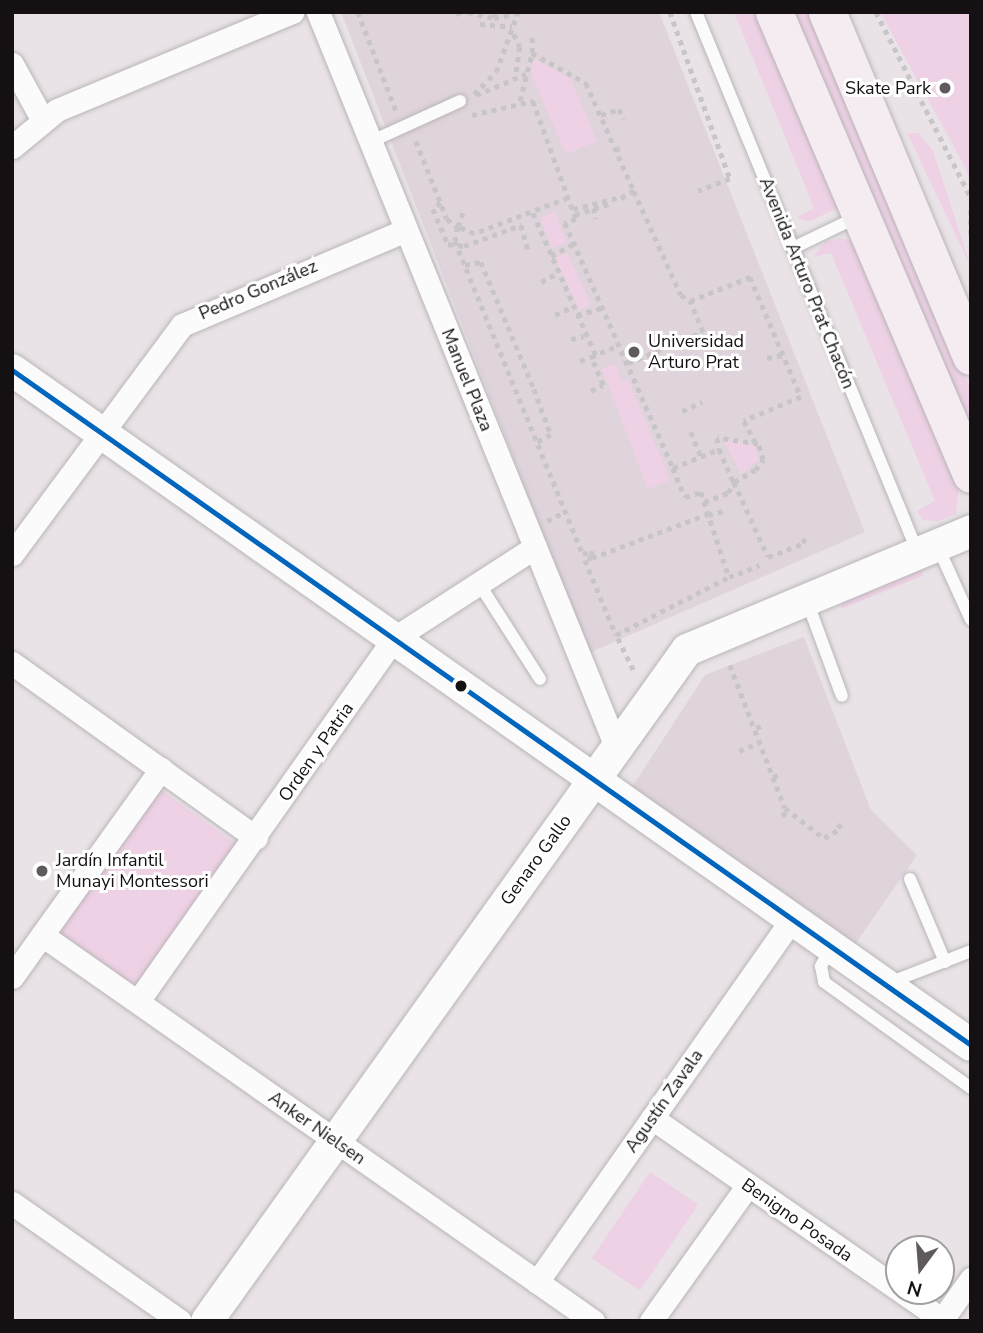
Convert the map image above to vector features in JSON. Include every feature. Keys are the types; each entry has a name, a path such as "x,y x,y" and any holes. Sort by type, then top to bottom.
{"main road":[{"path":"774,12 857,218 971,474"},
{"path":"827,12 971,356"}],"street":[{"path":"12,147 42,119 292,12"},
{"name":"Manuel Plaza","path":"317,12 385,135 406,230 617,749"},
{"path":"14,72 42,119"},
{"name":"Pedro González","path":"12,554 170,337 194,317 406,230"},
{"path":"12,370 592,783 971,1045"},
{"name":"Genaro Gallo","path":"207,1321 687,650 971,531"},
{"name":"Orden y Patria","path":"138,1001 256,838 393,639 535,547"},
{"path":"12,663 256,838"},
{"path":"12,977 161,769"},
{"name":"Agustín Zavala","path":"537,1282 791,921"},
{"name":"Anker Nielsen","path":"42,935 593,1321"},
{"name":"Benigno Posada","path":"652,1118 942,1320"},
{"path":"652,1321 748,1185"},
{"path":"12,1203 180,1321"},
{"path":"942,1320 971,1279"}],"lane":[{"name":"Avenida Arturo Prat Chacón","path":"696,12 793,248 928,549 971,620"},
{"path":"385,135 460,101"},
{"path":"793,248 857,218"},
{"path":"478,582 540,679"},
{"path":"806,600 842,696"},
{"path":"910,879 945,962"},
{"path":"831,948 821,966 824,982 971,1088"},
{"path":"884,985 971,951"}],"path":[{"path":"358,12 398,117 407,112 412,124"},
{"path":"460,101 488,85 518,13 493,18 468,12"},
{"path":"493,18 495,12"},
{"path":"670,12 730,179 698,191"},
{"path":"876,12 971,198"},
{"path":"480,23 513,30"},
{"path":"513,30 520,47 516,77"},
{"path":"520,103 532,53 532,34"},
{"path":"532,53 586,83 681,295 690,301 703,332 669,343 628,363"},
{"path":"485,91 526,74"},
{"path":"465,118 533,101 574,212"},
{"path":"601,115 619,109 624,119"},
{"path":"428,135 416,141 441,203 458,227 474,234 568,198"},
{"path":"615,150 622,147"},
{"path":"617,201 634,191"},
{"path":"625,196 574,212 565,223 685,497 701,492 729,577"},
{"path":"638,200 644,197"},
{"path":"441,203 433,209 448,244 456,246 498,236 521,225 528,250"},
{"path":"574,212 608,204"},
{"path":"594,208 596,219"},
{"path":"971,210 971,238"},
{"path":"463,212 456,246 583,554 592,551 592,558"},
{"path":"533,213 577,315 603,385 591,391"},
{"path":"551,256 574,244"},
{"path":"465,265 481,262 534,389 551,435 536,443"},
{"path":"541,282 557,273"},
{"path":"690,301 750,277 801,397 744,421 763,460 755,470 734,482 728,493 704,502"},
{"path":"555,315 572,307"},
{"path":"577,315 601,308"},
{"path":"571,339 584,335"},
{"path":"580,361 617,346"},
{"path":"655,352 662,362"},
{"path":"766,358 784,355"},
{"path":"682,411 702,402"},
{"path":"691,432 701,457"},
{"path":"756,443 718,438 719,449 768,557"},
{"path":"760,451 764,445"},
{"path":"673,468 719,449"},
{"path":"634,670 585,561 708,514 727,510"},
{"path":"752,568 768,557 805,543 800,534"},
{"path":"616,635 729,577 759,565"},
{"path":"730,665 788,810 824,838 841,828 837,823"},
{"path":"756,728 763,724"},
{"path":"739,751 760,742"},
{"path":"773,777 782,773"},
{"path":"782,816 788,810"}],"shaded area":[{"name":"Universidad Arturo Prat","path":"341,12 659,12 865,532 589,653"},
{"path":"734,12 761,12 840,207 810,221 796,218 814,208"},
{"path":"790,12 816,12 971,390 971,452"},
{"name":"Skate Park","path":"880,12 971,12 971,184 965,167"},
{"path":"534,59 570,78 597,141 566,154 530,71"},
{"path":"907,133 918,133 933,151 971,267"},
{"path":"555,212 567,243 552,249 540,218"},
{"path":"841,238 855,242 959,489 956,514 938,521 923,520 917,511 935,501 831,253 813,257 825,242"},
{"path":"567,253 591,305 579,310 555,258"},
{"path":"615,364 622,382 628,379 670,480 648,489 602,369"},
{"path":"723,439 755,445 759,459 741,474"},
{"path":"917,561 923,576 842,608 836,594"},
{"path":"804,637 871,810 917,855 854,946 630,790 705,675"},
{"path":"160,789 238,845 134,989 56,932"},
{"path":"650,1172 698,1204 640,1291 592,1258"}],"transit line":[{"path":"12,370 971,1045"}],"place":[{"name":"Skate Park","path":"945,88"},
{"name":"Universidad Arturo Prat","path":"634,352"},
{"name":"Jardín Infantil Munayi Montessori","path":"42,871"}]}
